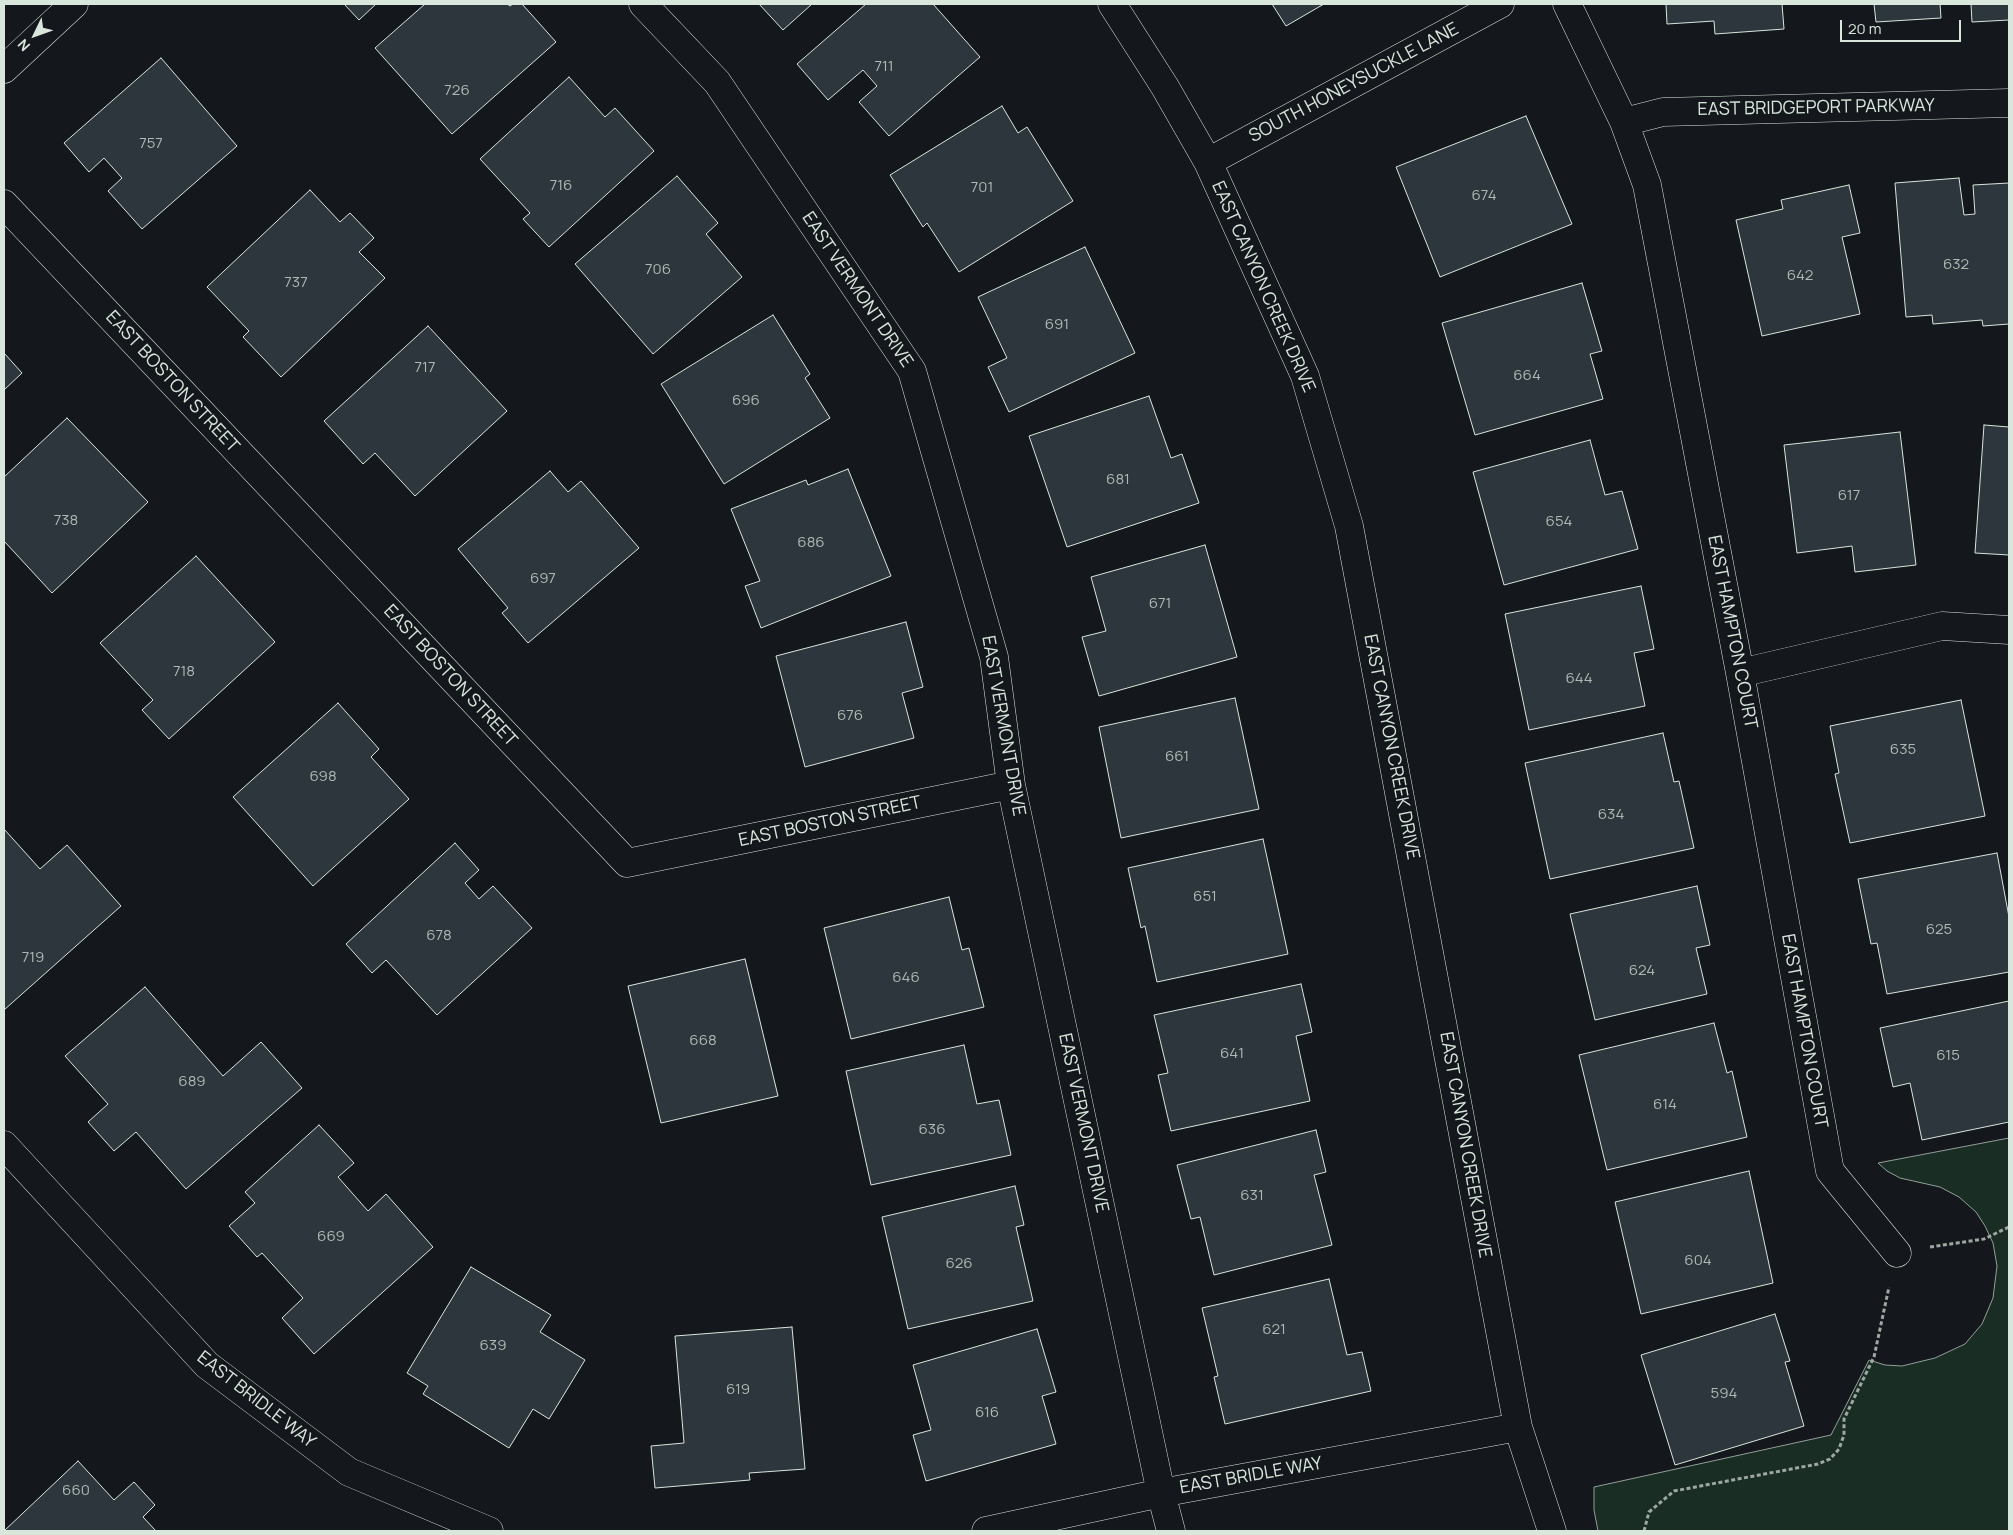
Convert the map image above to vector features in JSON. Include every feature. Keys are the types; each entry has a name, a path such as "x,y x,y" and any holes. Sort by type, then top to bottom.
{"street":[{"path":"4,69 74,4"},
{"name":"EAST VERMONT DRIVE","path":"643,4 717,82 912,371 994,657 1011,785 1161,1493 1172,1531"},
{"name":"EAST CANYON CREEK DRIVE","path":"1112,4 1165,87 1208,162 1305,376 1350,526 1518,1427 1552,1531"},
{"name":"SOUTH HONEYSUCKLE LANE","path":"1208,162 1500,4"},
{"name":"EAST HAMPTON COURT","path":"1567,4 1624,122 1647,185 1740,673 1830,1172 1897,1253"},
{"name":"EAST BRIDGEPORT PARKWAY","path":"1624,122 1664,112 2009,103"},
{"name":"EAST BOSTON STREET","path":"4,204 627,863 1011,785"},
{"path":"1740,673 1942,626 2009,630"},
{"name":"EAST BRIDLE WAY","path":"4,1145 207,1365 349,1472 489,1531"},
{"name":"EAST BRIDLE WAY","path":"986,1531 1161,1493 1518,1427"}],"path":[{"path":"1644,1531 1649,1512 1674,1491 1818,1464 1830,1459 1839,1449 1844,1435 1844,1419 1874,1357 1897,1253 1984,1238 2009,1227"}],"green space":[{"path":"2009,1138 2009,1531 1598,1531 1594,1510 1594,1487 1831,1435 1869,1360 1885,1365 1902,1366 1935,1358 1965,1344 1982,1324 1993,1298 1997,1266 1993,1243 1985,1226 1976,1212 1959,1197 1940,1187 1900,1178 1887,1171 1878,1163"}],"building":[{"path":"344,4 376,4 359,20"},
{"path":"425,4 507,4 510,6 522,4 556,42 452,134 375,48"},
{"path":"759,4 812,4 783,30"},
{"path":"866,4 933,4 980,57 889,136 859,102 877,86 863,70 828,100 797,64"},
{"path":"1272,4 1324,4 1286,26"},
{"path":"1666,4 1782,4 1784,29 1715,34 1714,21 1667,24"},
{"path":"1874,4 1940,4 1941,18 1876,22"},
{"path":"1971,4 2009,4 2009,20 1972,22"},
{"path":"161,58 237,146 142,229 108,191 122,178 104,158 89,172 64,143"},
{"path":"569,77 605,117 615,108 654,151 549,247 523,219 530,213 480,159"},
{"path":"1002,106 1018,133 1027,127 1073,201 959,272 927,223 923,227 890,175"},
{"path":"1526,116 1572,224 1440,277 1396,167"},
{"path":"677,176 718,223 706,234 742,277 653,354 575,264"},
{"path":"1959,178 1964,215 1975,214 1973,185 2009,183 2009,324 1983,326 1982,320 1933,324 1932,315 1906,317 1895,183"},
{"path":"1849,185 1860,233 1842,237 1860,314 1762,336 1736,220 1783,209 1781,200"},
{"path":"310,190 340,222 350,213 374,238 359,252 385,278 281,377 243,337 249,331 207,287"},
{"path":"1085,247 1135,353 1009,412 988,367 1007,358 978,297"},
{"path":"1582,283 1602,351 1590,354 1603,399 1475,435 1442,323"},
{"path":"773,315 810,374 805,378 830,418 724,484 661,384"},
{"path":"428,326 507,411 415,496 375,453 363,464 324,421"},
{"path":"4,353 22,373 4,390"},
{"path":"1149,396 1171,458 1182,454 1199,503 1067,547 1029,436"},
{"path":"67,418 148,502 52,593 4,541 4,477"},
{"path":"1984,425 2009,427 2009,555 1975,553"},
{"path":"1900,432 1916,565 1855,572 1852,546 1797,553 1784,445"},
{"path":"1590,440 1605,495 1622,491 1638,549 1504,585 1473,472"},
{"path":"848,469 891,576 761,628 745,586 760,581 731,509 806,480 808,485"},
{"path":"550,471 568,492 581,481 639,548 528,643 502,613 508,608 458,549"},
{"path":"1205,545 1237,657 1099,696 1082,637 1106,631 1091,577"},
{"path":"196,556 275,642 169,739 142,710 153,700 100,643"},
{"path":"1641,586 1654,649 1634,653 1645,706 1529,730 1505,614"},
{"path":"906,622 923,687 902,693 914,738 805,767 776,656"},
{"path":"1235,698 1259,809 1121,838 1099,727"},
{"path":"1961,700 1985,816 1850,843 1835,774 1839,773 1830,726"},
{"path":"338,703 379,749 371,757 409,799 313,886 233,797"},
{"path":"1663,733 1674,782 1679,781 1694,848 1550,879 1525,763"},
{"path":"4,829 40,869 67,845 121,906 4,1010"},
{"path":"1263,839 1288,954 1157,982 1145,926 1141,928 1128,868"},
{"path":"455,843 479,870 465,883 479,899 493,886 532,928 437,1015 386,960 372,973 346,944"},
{"path":"1997,853 2009,917 2009,972 1887,994 1877,943 1871,944 1858,879"},
{"path":"1697,886 1710,945 1696,948 1707,994 1595,1020 1570,914"},
{"path":"949,897 962,950 969,948 984,1007 851,1039 824,928"},
{"path":"745,959 778,1096 661,1123 628,986"},
{"path":"1301,984 1312,1032 1296,1036 1310,1101 1171,1131 1158,1075 1168,1073 1154,1015"},
{"path":"145,987 223,1076 261,1042 302,1088 186,1189 136,1132 114,1151 88,1122 108,1104 65,1056"},
{"path":"2009,1001 2009,1122 1922,1140 1910,1083 1893,1087 1880,1028"},
{"path":"1714,1023 1727,1073 1732,1071 1747,1137 1607,1170 1579,1055"},
{"path":"964,1045 977,1104 999,1100 1011,1155 871,1185 846,1071"},
{"path":"319,1125 354,1163 338,1177 368,1211 386,1194 433,1247 314,1354 282,1318 303,1298 262,1253 257,1257 229,1226 255,1203 245,1192"},
{"path":"1316,1130 1326,1172 1314,1175 1332,1245 1214,1275 1200,1217 1191,1219 1177,1165"},
{"path":"1749,1171 1773,1283 1641,1314 1615,1202"},
{"path":"1015,1186 1024,1225 1016,1227 1033,1301 908,1329 882,1217"},
{"path":"471,1267 551,1315 540,1332 585,1360 549,1419 533,1409 509,1448 423,1394 428,1386 407,1373"},
{"path":"1329,1279 1347,1355 1362,1352 1371,1391 1225,1424 1214,1377 1218,1376 1202,1308"},
{"path":"1775,1314 1790,1361 1785,1362 1804,1426 1675,1465 1641,1355"},
{"path":"792,1327 805,1469 749,1473 750,1480 655,1488 651,1446 684,1443 675,1336"},
{"path":"1037,1329 1056,1392 1042,1396 1056,1444 926,1481 913,1435 931,1430 913,1365"},
{"path":"78,1461 114,1500 134,1482 155,1505 143,1517 156,1531 4,1531"}]}
